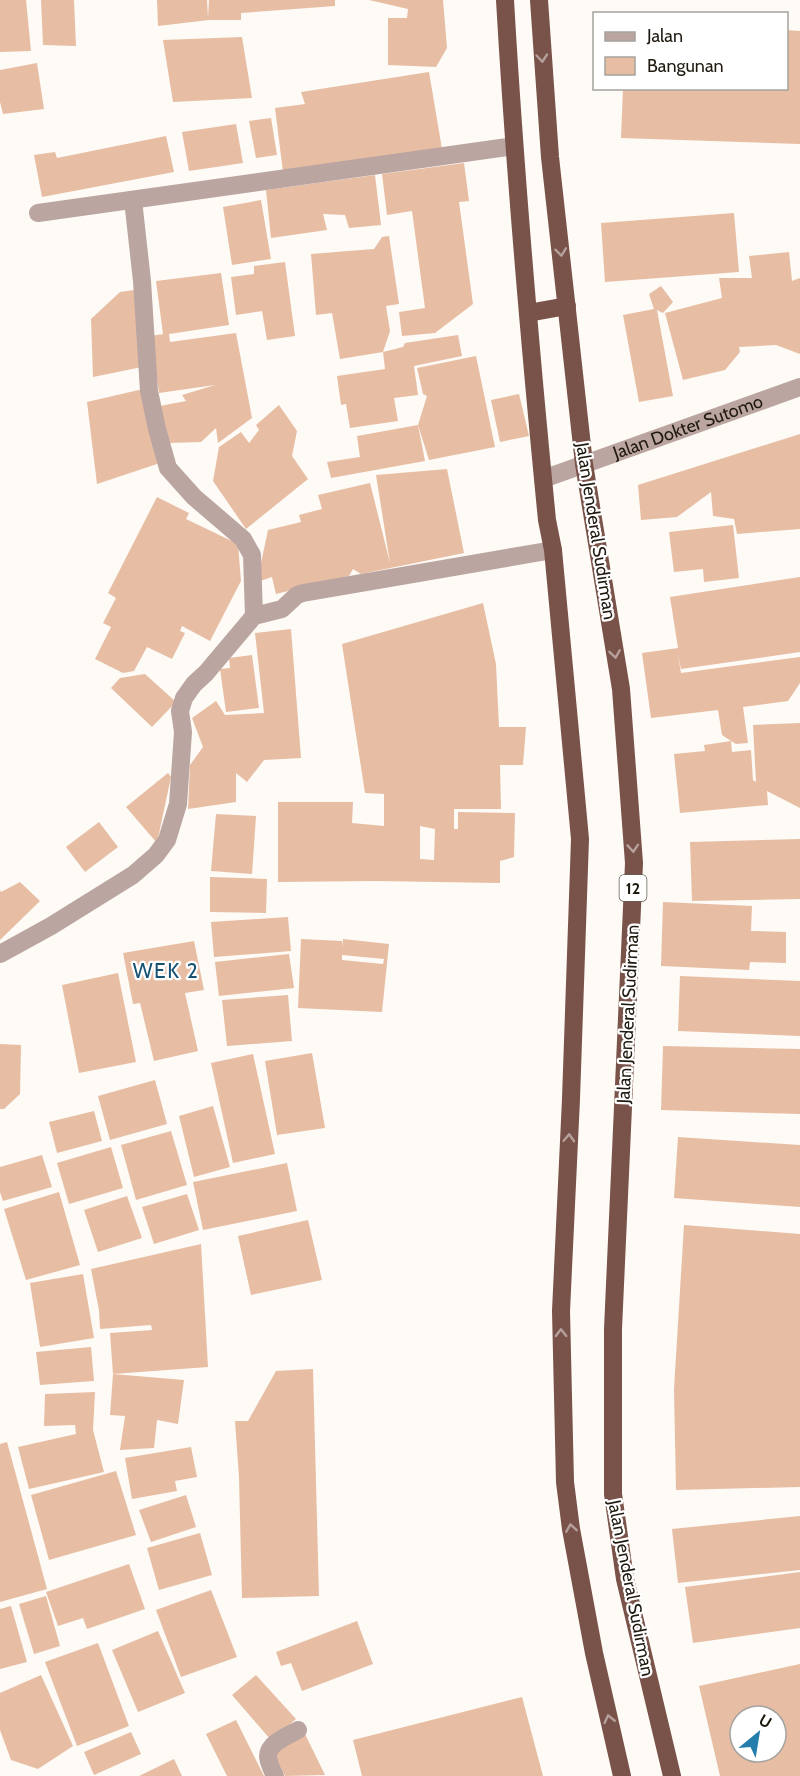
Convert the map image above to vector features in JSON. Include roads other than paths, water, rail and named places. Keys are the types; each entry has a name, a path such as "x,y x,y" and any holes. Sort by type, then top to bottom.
{"highway":[{"path":"505,0 528,314 580,839 561,1311 565,1482 571,1529 594,1653 622,1776"},
{"name":"Jalan Jenderal Sudirman","path":"539,0 550,157 584,464 621,689 634,863 613,1329 613,1494 626,1579 672,1776"},
{"path":"528,314 567,306"}],"street":[{"path":"38,213 514,146"},
{"path":"133,200 142,280 149,390 168,468 195,497 243,539 252,555 254,616"},
{"name":"Jalan Dokter Sutomo","path":"543,479 800,387"},
{"path":"0,954 51,926 133,875 156,855 167,840 178,804 183,732 180,711 184,698 254,616 282,609 303,592 552,550"},
{"path":"275,1776 267,1757 269,1751 276,1743 298,1730"}],"district":[{"name":"WEK 2","path":"166,971"}]}
